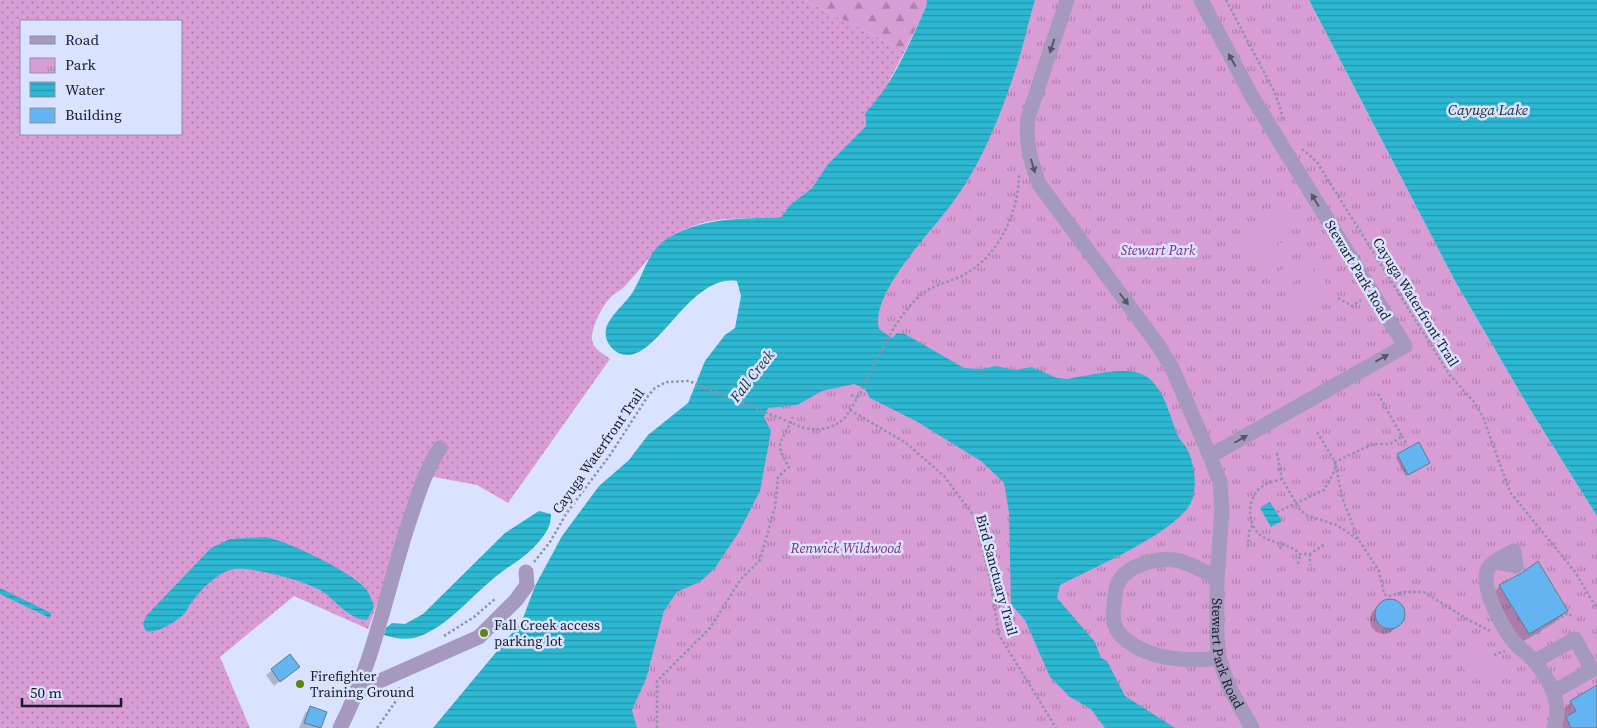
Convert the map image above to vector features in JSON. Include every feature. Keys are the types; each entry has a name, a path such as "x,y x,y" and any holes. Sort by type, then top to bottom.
{"street":[{"name":"Stewart Park Road","path":"1067,0 1028,118 1026,132 1033,168 1039,184 1158,344 1172,368 1210,456 1220,482 1222,510 1217,578 1216,636 1220,658 1229,687 1252,728"},
{"name":"Stewart Park Road","path":"1201,0 1251,95 1404,346 1210,456"},
{"path":"340,728 357,691 368,660 396,562 428,465 440,448"},
{"path":"1217,578 1177,560 1164,560 1143,564 1125,573 1117,584 1112,618 1116,629 1124,639 1156,654 1189,660 1220,658"},
{"path":"1494,562 1485,576 1485,584 1494,607 1514,642 1535,661 1553,692 1558,708 1554,728"},
{"path":"357,691 479,637 516,600 526,585 526,572"},
{"path":"1535,661 1575,639 1592,670 1553,692"}],"path":[{"path":"1226,0 1275,93 1284,122"},
{"name":"Cayuga Waterfront Trail","path":"1296,146 1317,162 1448,374 1474,402 1483,417 1496,449 1510,492 1576,572 1597,609"},
{"name":"Cayuga Waterfront Trail","path":"526,572 550,542 566,514 610,455 648,396 655,388 666,382 689,381 804,428 825,429 835,426 850,410 896,324 910,306 931,286 958,278 975,268 988,256 1013,216 1019,190 1020,167"},
{"path":"1338,298 1352,306 1363,299"},
{"path":"1378,394 1407,445"},
{"path":"851,395 857,398"},
{"name":"Bird Sanctuary Trail","path":"850,410 906,443 925,459 944,476 974,516 990,580 1000,635 1056,728"},
{"path":"657,728 657,681 710,628 741,579 760,560 764,551 777,496 778,477 790,467 780,452 779,444 793,417"},
{"path":"1316,430 1335,462 1342,497 1359,540 1379,571 1384,594 1389,596 1404,592 1424,592 1467,619 1491,631"},
{"path":"1335,462 1374,444 1390,444 1402,436"},
{"path":"1277,453 1282,479 1300,510 1308,516 1337,525 1359,540"},
{"path":"1277,512 1324,490 1334,470 1335,462"},
{"path":"1282,479 1261,487 1254,495 1250,513 1252,524 1257,532 1265,538 1294,548 1300,554 1310,554 1325,544"},
{"path":"1248,547 1249,532 1252,524"},
{"path":"1280,549 1282,543"},
{"path":"1298,564 1300,554"},
{"path":"1310,554 1310,565"},
{"path":"442,638 474,617 503,592"},
{"path":"1514,642 1522,641 1568,613 1573,618"},
{"path":"1537,632 1539,637"},
{"path":"377,728 398,698 401,680"}],"green space":[{"path":"0,0 804,0 905,51 880,98 865,113 866,126 828,164 812,188 790,205 781,217 736,218 714,221 682,231 663,243 623,288 610,298 598,318 593,330 592,340 597,349 610,359 508,503 477,485 424,475 368,629 294,596 220,657 250,728 0,728"},
{"path":"804,0 927,0 926,7 905,51"},
{"name":"Stewart Park","path":"976,0 1309,0 1455,281 1531,411 1597,516 1597,728 485,728"},
{"path":"1281,209 1292,228 1252,252 1241,233"},
{"path":"1296,234 1304,248 1264,272 1256,258"},
{"path":"1308,254 1316,268 1276,292 1268,278"},
{"path":"1320,274 1331,292 1291,317 1280,298"},
{"path":"1488,647 1497,671 1469,682 1460,658"}],"water":[{"name":"Fall Creek","path":"927,0 1035,0 1006,99 981,157 947,210 914,250 891,283 883,300 879,315 879,329 892,338 897,333 905,334 964,368 982,369 996,366 1015,370 1032,367 1057,378 1067,379 1105,372 1125,371 1142,374 1156,386 1165,402 1179,438 1192,460 1195,485 1192,500 1179,517 1149,539 1060,585 1057,598 1095,642 1101,658 1107,661 1125,696 1175,728 1105,728 1091,709 1070,697 1050,677 1025,620 1011,604 1009,512 1004,483 981,461 916,421 870,398 865,389 854,384 822,391 797,405 768,408 764,417 771,431 760,491 739,532 715,568 701,581 677,592 664,611 646,679 632,710 637,728 433,728 522,621 535,586 562,536 599,486 629,460 648,435 688,403 705,361 725,335 735,328 741,296 737,281 720,282 705,290 691,301 640,352 628,355 614,350 606,339 608,324 634,290 652,254 670,237 696,226 724,220 781,217 790,205 812,188 828,164 866,126 865,113 893,76 926,7"},
{"name":"Cayuga Lake","path":"1309,0 1597,0 1597,516 1531,411 1455,281"},
{"path":"1270,502 1282,521 1271,527 1260,508"},
{"path":"539,511 551,514 549,527 537,544 489,582 447,620 425,634 414,638 406,639 384,635 386,628 392,623 405,624 423,614 505,533"},
{"path":"266,537 319,558 358,582 366,589 374,607 367,620 354,617 313,586 266,572 235,569 222,573 210,582 183,615 174,622 155,631 146,631 143,624 146,616 211,548 230,539"},
{"path":"0,588 51,613 50,618 0,594"}],"building":[{"path":"1419,442 1430,463 1408,475 1397,454"},
{"path":"1538,561 1568,611 1529,634 1499,585 1522,573"},
{"path":"1390,599 1401,603 1405,614 1401,625 1390,629 1379,625 1375,614 1379,603"},
{"path":"290,654 300,667 280,682 271,669"},
{"path":"1597,685 1597,728 1571,728 1566,717 1576,711 1570,701"},
{"path":"310,706 327,712 321,728 304,723"}],"place":[{"name":"Fall Creek access parking lot","path":"484,633"},
{"name":"Firefighter Training Ground","path":"300,684"}],"park label":[{"name":"Renwick Wildwood","path":"846,548"}]}
